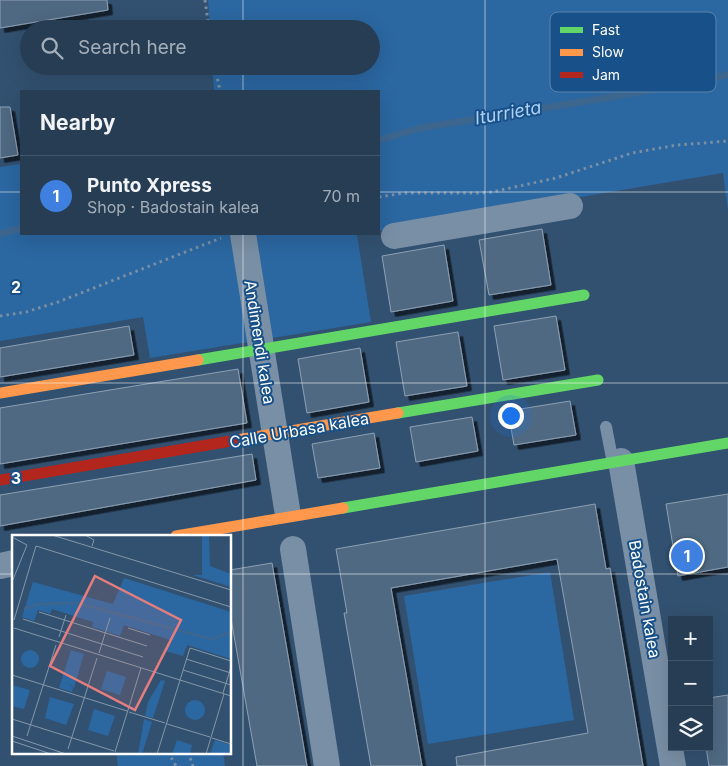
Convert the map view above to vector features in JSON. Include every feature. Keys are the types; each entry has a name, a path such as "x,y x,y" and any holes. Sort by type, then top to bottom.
{"street":[{"path":"394,236 570,206"},
{"name":"Andimendi kalea","path":"234,235 261,349 287,509"},
{"path":"0,393 584,295"},
{"name":"Calle Urbasa kalea","path":"0,480 598,380"},
{"path":"182,535 728,443"},
{"name":"Badostain kalea","path":"617,462 673,766"},
{"path":"293,549 327,766"}],"lane":[{"path":"606,428 617,462"}],"path":[{"path":"204,0 207,20"},
{"path":"217,75 220,90"},
{"path":"380,197 404,193 492,192 556,178 632,153 677,145 728,141"},
{"path":"0,316 26,312 58,302 234,235"},
{"path":"169,754 176,766"},
{"path":"189,754 193,766"}],"shaded area":[{"path":"208,0 728,0 728,211 723,173 380,231 380,90 214,90 213,75 380,75 380,20 209,20"},
{"path":"20,164 20,235 357,235 371,322 150,358 143,317 0,341 0,167"},
{"path":"550,572 574,720 428,744 404,596"},
{"path":"116,754 223,754 225,766 118,766"}],"building":[{"path":"0,0 107,0 108,10 48,20 20,20 20,25 0,28"},
{"path":"0,107 10,107 18,155 0,158"},
{"path":"542,229 551,285 489,295 479,240"},
{"path":"444,245 453,301 391,312 382,256"},
{"path":"556,316 565,370 503,380 494,326"},
{"path":"129,326 134,355 0,377 0,348"},
{"path":"458,332 467,386 405,396 396,342"},
{"path":"360,348 369,402 307,413 298,359"},
{"path":"238,369 247,423 0,464 0,408"},
{"path":"570,401 576,435 514,445 508,411"},
{"path":"472,417 478,451 416,462 410,427"},
{"path":"374,433 380,468 318,478 312,444"},
{"path":"252,454 256,480 0,526 0,495"},
{"path":"728,494 728,567 678,576 666,504"},
{"path":"595,504 606,569 610,568 643,766 457,766 456,757 588,733 557,559 391,588 422,766 371,766 344,613 347,613 336,549"},
{"path":"272,563 307,766 257,766 231,619 231,570"},
{"path":"728,695 728,766 709,766 707,751 713,751 713,697"}],"waterway":[{"name":"Iturrieta","path":"716,77 728,75"},
{"name":"Iturrieta","path":"380,140 420,128 638,92"},
{"name":"Iturrieta","path":"0,234 20,228"}],"traffic: fast":[{"path":"198,360 584,295"},
{"path":"398,413 598,380"},
{"path":"343,508 728,443"}],"traffic: slow":[{"path":"0,393 198,360"},
{"path":"237,440 398,413"},
{"path":"182,535 343,508"}],"traffic: jam":[{"path":"0,480 237,440"}],"place":[{"name":"Punto Xpress","path":"687,556"}]}
